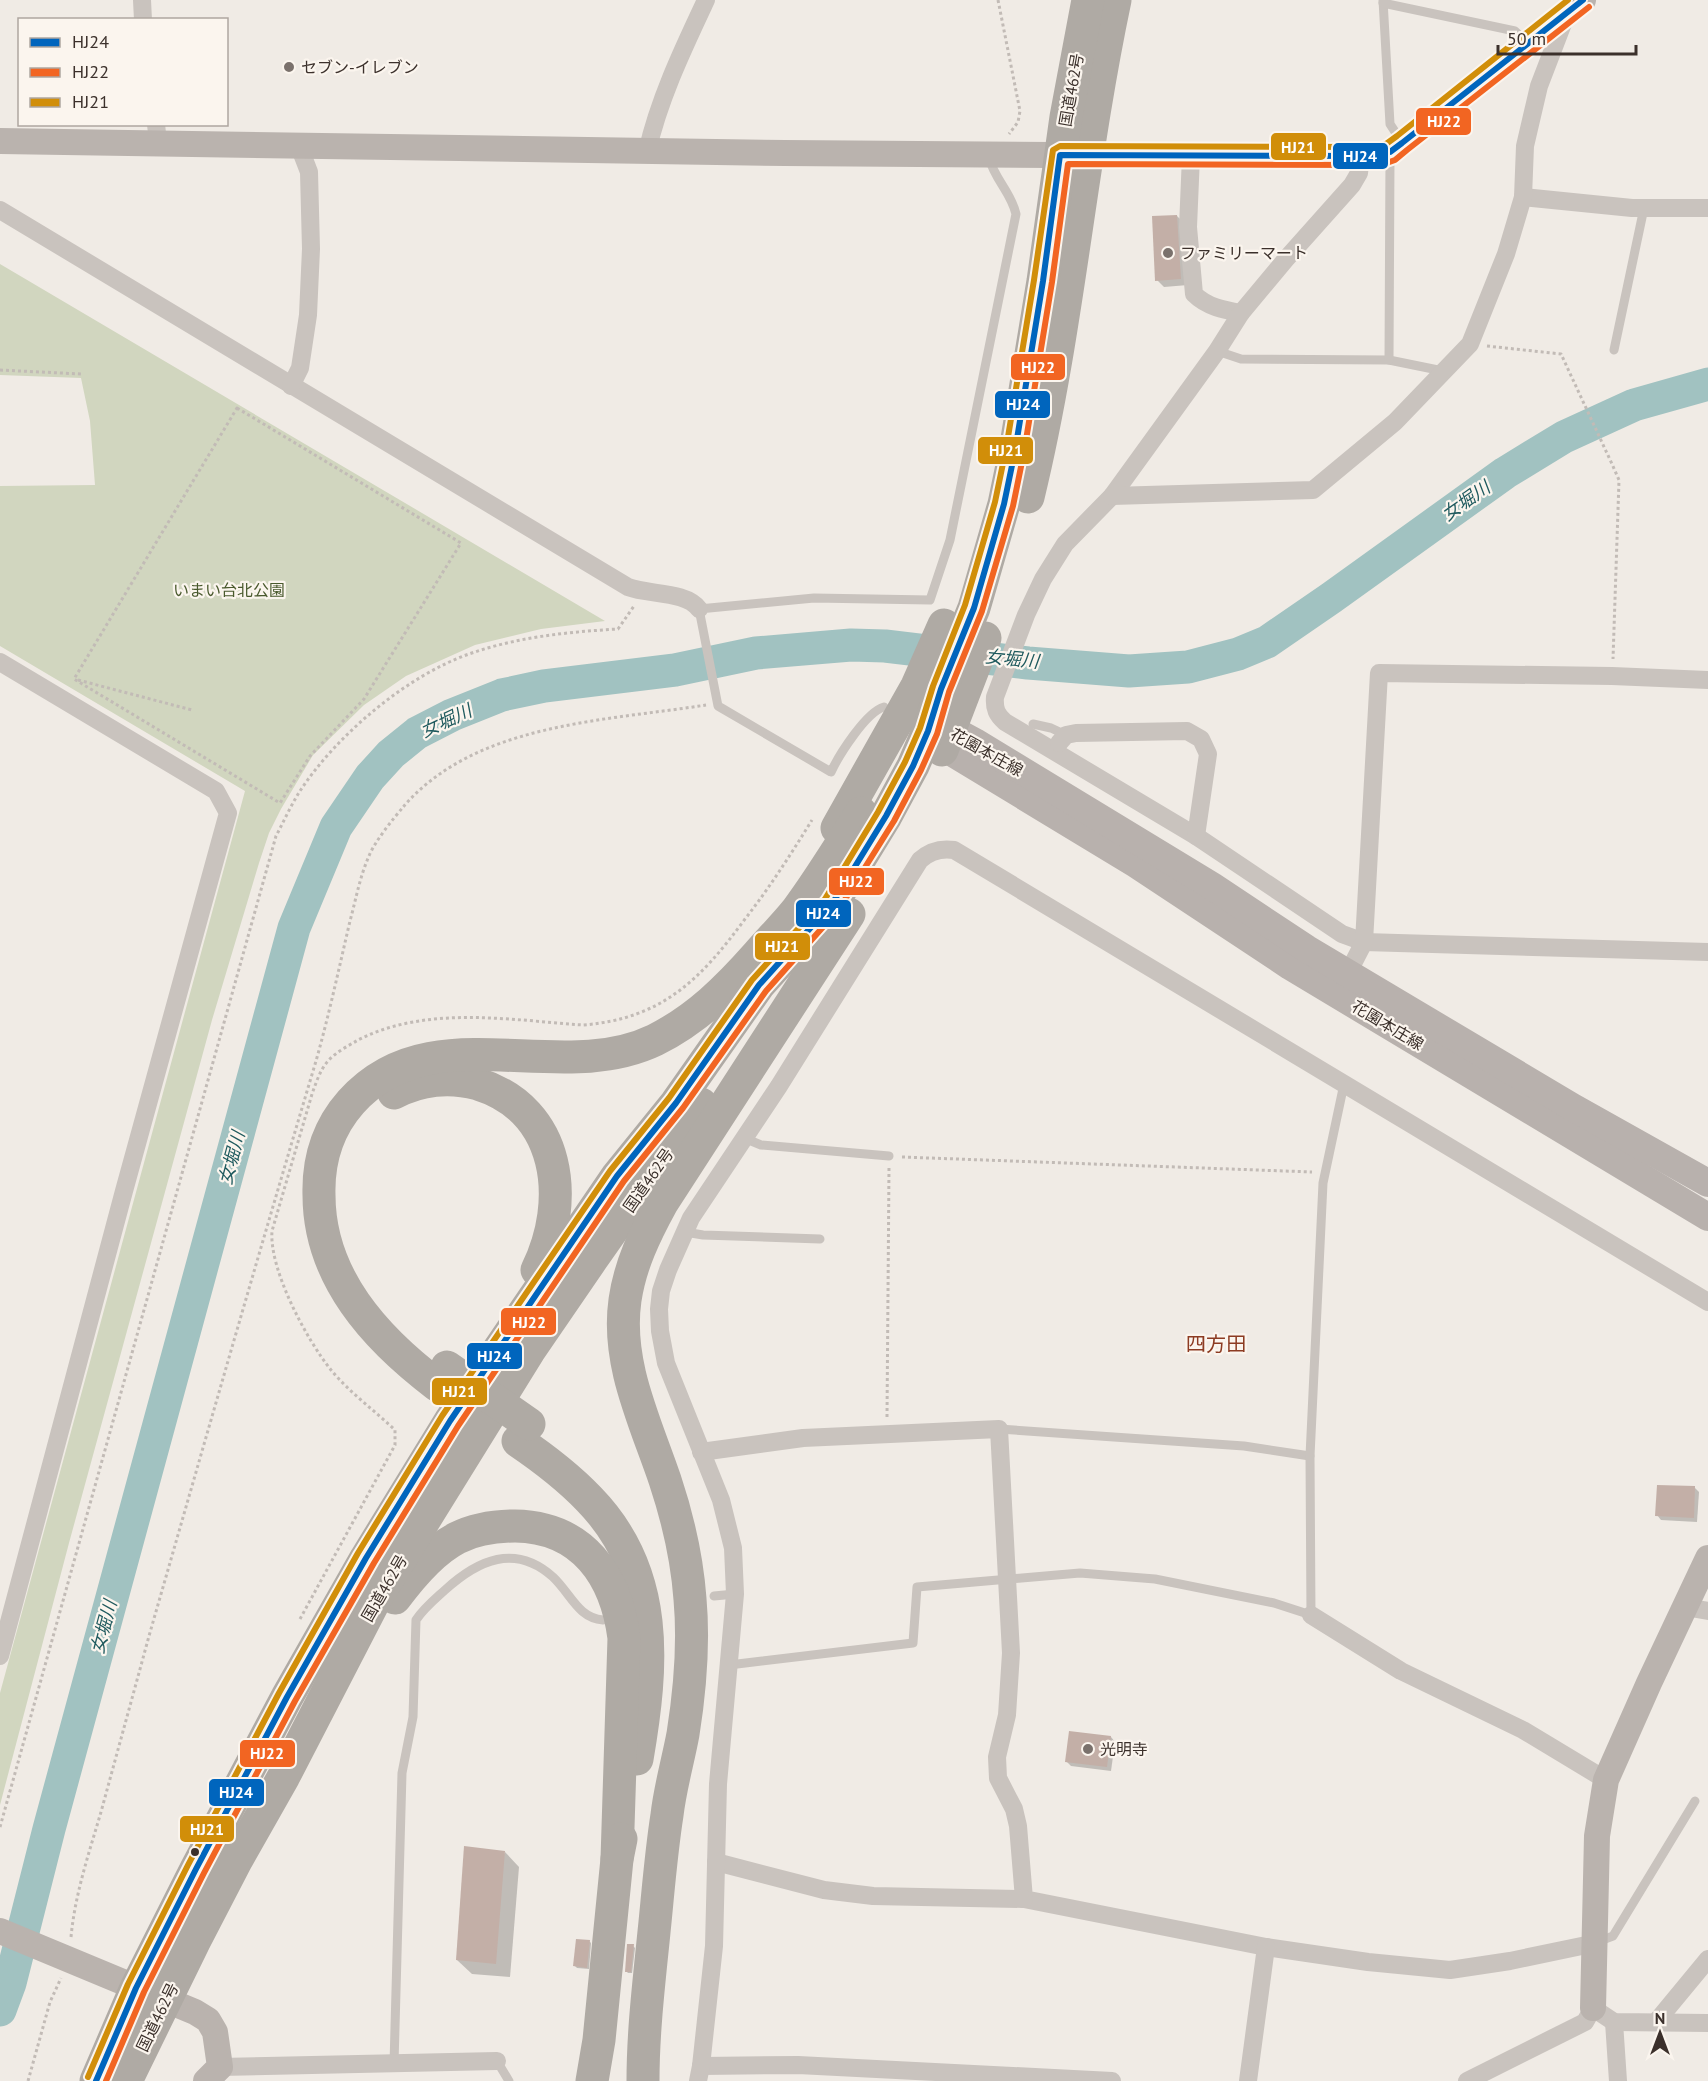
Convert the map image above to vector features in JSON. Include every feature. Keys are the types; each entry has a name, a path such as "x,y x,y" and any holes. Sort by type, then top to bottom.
{"highway":[{"name":"国道462号","path":"96,2081 237,1859 284,1776 376,1598 529,1352 762,1019 849,914 889,851 941,736 955,691 1026,506 1049,403 1088,0"},
{"name":"国道462号","path":"987,610 974,548 990,490 1024,317 1043,281 1115,0"},
{"path":"742,973 816,863 857,794 955,691 987,610"},
{"name":"国道462号","path":"126,2081 150,1994 196,1869 279,1692 457,1412 616,1176 676,1103 759,985 832,904 886,816 913,765 941,736"},
{"path":"617,1859 644,1718 648,1652 644,1597 636,1571 625,1546 612,1525 524,1432 442,1376 395,1351 359,1310 343,1286 326,1245 319,1209 322,1158 330,1132 344,1110 361,1091 381,1076 402,1065 426,1058 455,1055 581,1057 608,1054 653,1041 696,1015 720,996 796,911 899,751 909,740 941,736"},
{"path":"637,2081 667,1813 688,1701 692,1636 682,1540 664,1478 639,1409 626,1354 625,1302 630,1275 638,1251 662,1203 849,914"},
{"path":"366,1558 425,1445 535,1274 552,1231 556,1188 553,1165 536,1125 523,1109 506,1096 469,1081 426,1081 406,1087 387,1097 357,1130 341,1170 342,1216 346,1238 355,1260 366,1281 442,1376"},
{"path":"524,1432 561,1447 598,1480 633,1522 647,1545 657,1569 667,1622 667,1813"},
{"path":"284,1776 330,1707 396,1596 416,1571 435,1553 457,1538 482,1529 505,1526 528,1526 547,1530 566,1538 584,1550 608,1580 621,1617 624,1663 617,1859 599,2040 592,2081"},
{"path":"599,2040 600,2081"},
{"path":"643,2042 644,2081"}],"main road":[{"name":"花園本庄線","path":"941,736 1212,886 1307,949 1563,1102 1708,1183"},
{"name":"花園本庄線","path":"941,736 1290,966 1708,1217"}],"street":[{"path":"142,0 143,18"},
{"path":"647,152 651,132 669,80 706,0"},
{"path":"0,141 157,134 299,146 647,152 1378,156 1396,147 1575,6"},
{"path":"1112,496 1313,490 1395,422 1444,372 1470,344 1506,254 1523,197 1525,146 1539,86 1575,6"},
{"path":"291,386 300,368 308,315 311,249 309,172 299,146"},
{"path":"1191,156 1188,227 1194,294 1201,301 1223,310 1242,313"},
{"path":"987,610 1043,579 1065,544 1112,496 1242,313 1286,259 1352,185 1359,173 1361,156"},
{"path":"1523,197 1644,208 1708,208"},
{"path":"0,210 627,587 689,599 700,613"},
{"path":"0,662 216,791 228,813 0,1656"},
{"path":"1348,973 1364,942 1379,673 1612,676 1708,680"},
{"path":"955,691 994,707 999,717 1005,722 1196,836 1342,934 1364,942 1708,952"},
{"path":"1063,739 1076,733 1187,731 1201,739 1208,753 1196,836"},
{"path":"1112,2081 798,2065 700,2073 714,1946 718,1784 735,1594 733,1548 721,1500 666,1364 660,1331 661,1291 691,1218 920,860 928,853 945,848 988,866 1344,1084 1708,1302"},
{"path":"701,1452 803,1438 999,1429 1011,1653 1007,1715 997,1757 999,1778 1016,1817 1024,1899"},
{"path":"1618,2081 1604,2015 1596,1943 1597,1836 1606,1780 1648,1683 1696,1609 1708,1558"},
{"path":"1311,1614 1401,1671 1522,1730 1606,1780"},
{"path":"716,1862 834,1891 873,1896 1024,1899 1266,1947 1368,1962 1450,1970 1510,1961 1596,1943"},
{"path":"0,1932 195,2012 207,2020 215,2032 213,2074 496,2061"},
{"path":"1248,2081 1266,1947"},
{"path":"1656,2022 1708,1959"},
{"path":"1467,2081 1585,2022 1604,2015 1656,2022 1708,2023"}],"lane":[{"path":"1389,360 1396,147 1390,124 1383,1 1515,31 1527,43"},
{"path":"884,707 879,708 864,723 831,772 721,709 716,701 700,613 814,598 930,600 950,540 1016,214 1013,201 993,173 988,155"},
{"path":"1614,350 1644,208"},
{"path":"1217,351 1242,359 1389,360 1444,372"},
{"path":"1033,724 1050,728 1063,739"},
{"path":"729,1665 913,1643 917,1587 1007,1578 1080,1573 1155,1580 1274,1602 1311,1614 1310,1456 1323,1183 1344,1084"},
{"path":"744,1138 761,1145 889,1156"},
{"path":"685,1232 703,1235 820,1239"},
{"path":"999,1429 1244,1446 1310,1456"},
{"path":"394,2064 402,1773 413,1717 416,1620 422,1611 460,1576 482,1563 500,1558 516,1558 532,1562 553,1577 584,1614 592,1619 603,1620"},
{"path":"714,1596 735,1594"},
{"path":"1596,1943 1613,1936 1695,1801"},
{"path":"496,2061 509,2081"}],"path":[{"path":"988,155 992,143 1007,136 1018,122 1020,111 998,0"},
{"path":"1470,344 1561,354 1619,480 1612,676"},
{"path":"0,370 81,374"},
{"path":"237,408 461,543 364,699 310,756 280,803 74,679 237,408"},
{"path":"0,1827 276,836 300,791 327,755 384,702 424,676 467,654 513,641 568,632 618,629 644,592"},
{"path":"74,679 192,710"},
{"path":"28,2081 63,1959 78,1894 264,1233 310,1079 370,852 404,806 426,784 464,760 531,733 564,725 716,701"},
{"path":"297,1626 395,1445 395,1430 331,1370 308,1335 289,1297 272,1243 275,1222 312,1094 328,1061 344,1048 366,1036 405,1023 459,1018 584,1025 604,1024 623,1019 663,1002 681,991 719,954 777,877 814,816"},
{"path":"310,1079 312,1094"},
{"path":"887,1434 889,1156 1326,1173"},
{"path":"264,1233 275,1222"},
{"path":"395,1445 399,1450"}],"green space":[{"name":"いまい台北公園","path":"0,264 605,621 541,629 475,645 406,676 364,705 313,755 281,809 269,833 259,863 212,1020 0,1805 0,1693 245,791 0,646 0,486 95,485 90,421 81,378 0,375"}],"building":[{"path":"1177,215 1181,279 1155,281 1152,216"},
{"path":"1657,1485 1695,1486 1694,1518 1655,1516"},
{"name":"光明寺","path":"1069,1731 1111,1736 1107,1767 1065,1762"},
{"path":"464,1846 505,1851 496,1964 456,1960"},
{"path":"576,1939 590,1940 587,1968 573,1966"},
{"path":"627,1944 634,1944 631,1972 625,1972"}],"waterway":[{"name":"女堀川","path":"0,2010 10,1983 49,1829 294,928 336,827 370,777 391,754 417,733 452,715 502,695 544,686 675,670 756,653 851,645 885,646 1028,663 1129,671 1188,667 1238,654 1267,642 1505,473 1564,437 1634,405 1708,384"}],"transit line":[{"name":"HJ21","path":"88,2077 128,1984 279,1693 358,1553 442,1416 610,1171 669,1098 752,980 825,899 878,812 905,762 920,728 933,686 965,605 995,502 1034,280 1053,150 1060,146 1377,147 1397,136 1568,0"},
{"name":"HJ24","path":"96,2081 136,1988 287,1697 366,1558 450,1421 617,1176 676,1103 759,985 832,904 886,816 913,766 974,608 1004,504 1043,281 1060,155 1378,156 1390,152 1402,143 1583,0"},
{"name":"HJ22","path":"106,2081 144,1992 295,1701 374,1563 458,1426 624,1181 683,1108 766,991 839,909 894,821 921,770 937,734 949,692 982,611 1013,506 1052,282 1068,164 1381,165 1395,160 1589,7"}],"place":[{"name":"セブン-イレブン","path":"289,67"},
{"name":"ファミリーマート","path":"1168,253"},
{"name":"光明寺","path":"1088,1749"}],"district":[{"name":"四方田","path":"1216,1344"}]}
